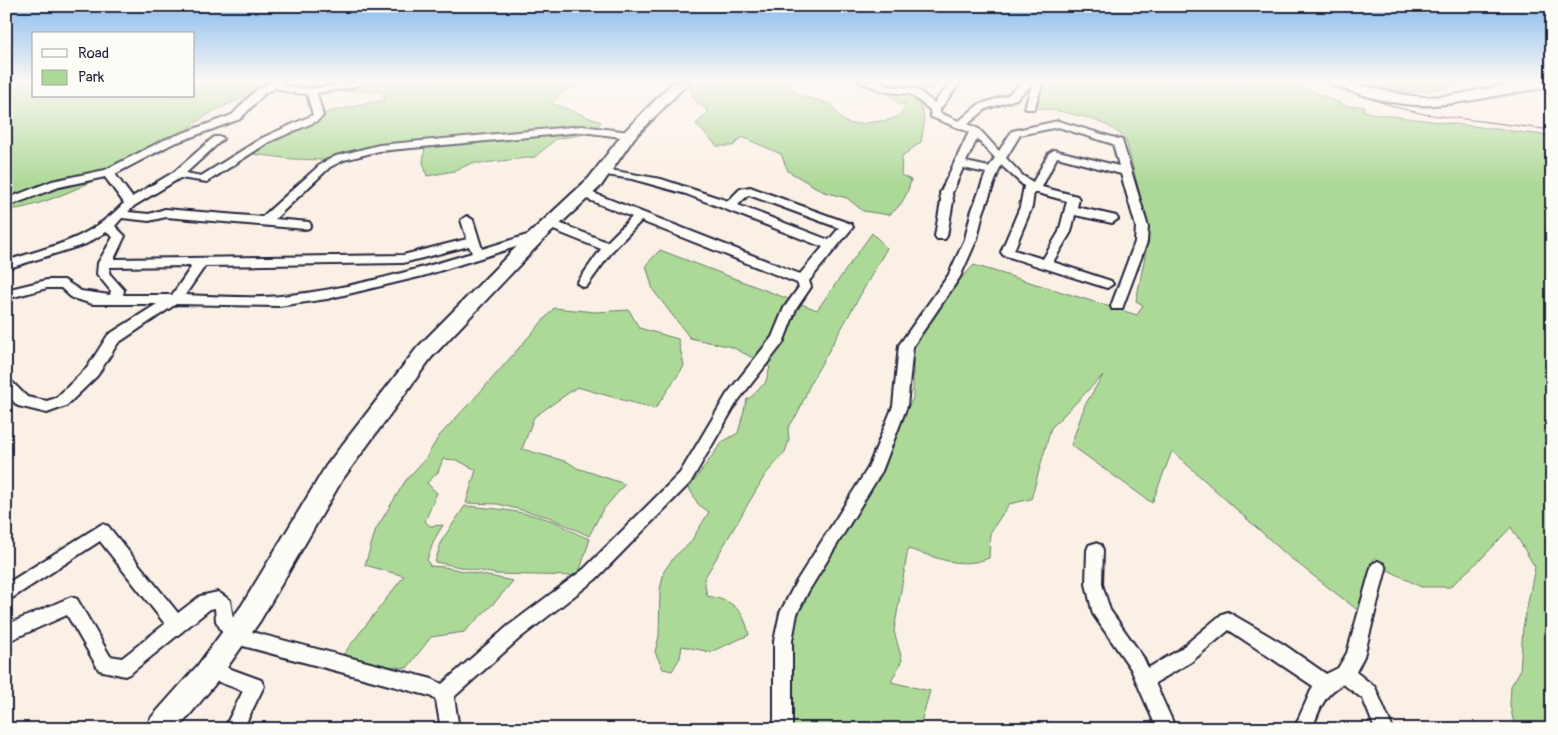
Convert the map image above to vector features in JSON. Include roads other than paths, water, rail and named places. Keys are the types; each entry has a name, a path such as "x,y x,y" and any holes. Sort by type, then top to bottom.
{"street":[{"path":"6,203 56,184 108,173 168,142 237,116"},
{"path":"178,174 203,180 251,148 293,126 313,120 318,116"},
{"path":"160,729 209,670 251,613 334,473 387,400 451,324 604,172 630,135 648,116"},
{"path":"938,116 975,131 1032,188 1073,199 1066,232 1046,264"},
{"path":"961,125 971,116"},
{"path":"783,729 783,641 789,613 802,587 874,471 900,406 903,392 906,345 954,276 971,239 976,214 992,171 1016,133 1058,124 1115,137 1142,227 1141,242 1117,306"},
{"path":"265,221 326,165 340,158 379,148 582,129 630,135"},
{"path":"941,236 947,201 946,192 975,131"},
{"path":"6,265 82,241 107,226 130,203 178,174 218,139"},
{"path":"1107,284 1007,252 1032,188 1054,153 1125,171"},
{"path":"958,164 992,171"},
{"path":"604,172 634,176 729,207 832,245"},
{"path":"108,173 130,203"},
{"path":"729,207 744,192 750,191 847,227 802,280"},
{"path":"444,694 514,632 584,580 684,478 732,398 778,339 790,308 805,287 802,280 583,193"},
{"path":"1071,210 1112,219"},
{"path":"120,214 156,218 165,212 305,225"},
{"path":"582,283 608,248 640,215"},
{"path":"467,220 477,256"},
{"path":"107,226 119,236 104,262 102,274 118,290 116,299"},
{"path":"6,295 47,284 64,284 78,295 93,299 177,298 279,301 301,299 380,282 477,256 544,230 608,248"},
{"path":"104,262 403,259 474,241"},
{"path":"6,385 24,402 47,407 53,406 70,395 92,372 114,339 177,298 203,260"},
{"path":"6,594 102,531 177,625"},
{"path":"1095,550 1094,584 1102,614 1137,663 1167,729"},
{"path":"1303,729 1317,695 1325,684 1344,674 1355,656 1378,569"},
{"path":"6,634 71,604 105,664 125,667 206,602 218,600 224,606 225,620 234,636 432,688 444,694"},
{"path":"1144,680 1185,656 1228,620 1277,650 1325,684"},
{"path":"209,670 255,686 233,729"},
{"path":"1344,674 1369,693 1384,729"},
{"path":"444,694 450,729"}],"tram line":[{"path":"1442,116 1552,130"}]}
